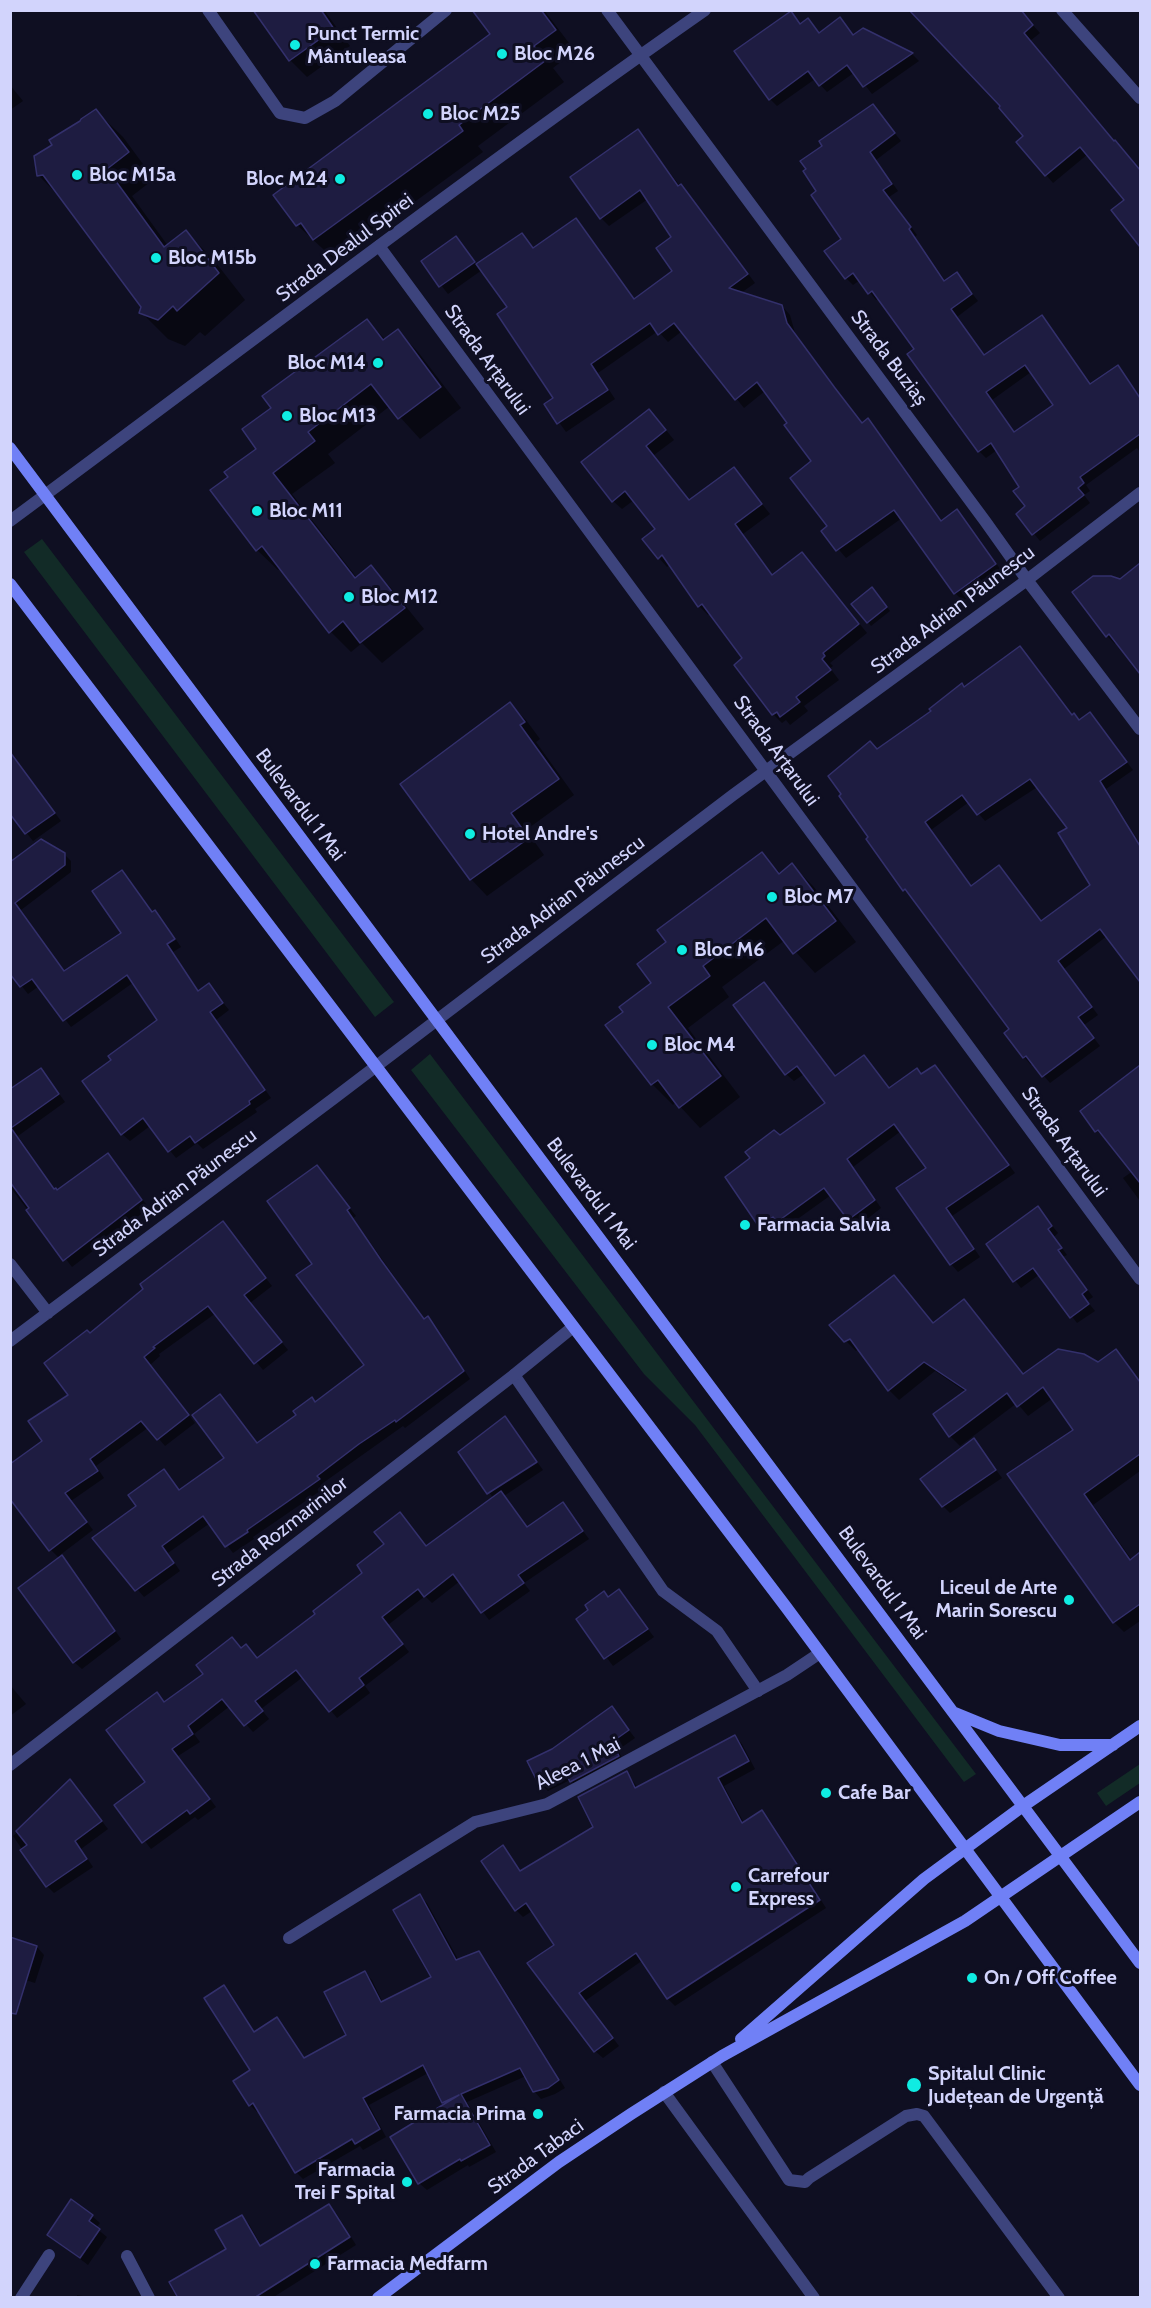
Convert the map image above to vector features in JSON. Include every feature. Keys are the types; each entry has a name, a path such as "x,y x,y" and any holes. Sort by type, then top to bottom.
{"main road":[{"name":"Bulevardul 1 Mai","path":"10,448 1140,1963"},
{"path":"10,584 377,1065 820,1653 1140,2085"},
{"path":"952,1712 999,1731 1060,1745 1113,1745"},
{"name":"Strada Tabaci","path":"717,2059 924,1879 1023,1806 1140,1726"},
{"name":"Strada Tabaci","path":"378,2298 559,2162 664,2092 717,2059 958,1925 1140,1802"}],"street":[{"path":"208,10 280,113 305,118 334,101 446,10"},
{"name":"Strada Buziaș","path":"607,10 986,521 1027,580 1140,729"},
{"name":"Strada Dealul Spirei","path":"10,521 379,246 705,10"},
{"path":"1062,10 1140,98"},
{"name":"Strada Arțarului","path":"379,246 1140,1280"},
{"name":"Strada Adrian Păunescu","path":"10,1341 766,771 1027,580 1140,493"},
{"path":"10,1264 48,1312"},
{"name":"Strada Rozmarinilor","path":"10,1765 514,1376 573,1327"},
{"path":"514,1376 663,1591 717,1631 758,1691"},
{"name":"Aleea 1 Mai","path":"289,1938 475,1822 547,1804 758,1691 820,1653"},
{"path":"717,2059 789,2180 805,2182 906,2116 917,2114 924,2116 1059,2298"},
{"path":"664,2092 814,2298"},
{"path":"21,2298 49,2256"},
{"path":"127,2256 149,2298"}],"green space":[{"path":"42,539 394,1002 375,1017 24,552"},
{"path":"430,1054 976,1774 964,1782 695,1425 644,1374 411,1070"},
{"path":"1140,1764 1140,1783 1106,1806 1097,1793"}],"building":[{"name":"Punct Termic Mântuleasa","path":"253,10 321,10 334,29 289,61"},
{"path":"472,10 541,10 556,30 534,46 545,61 459,125 463,131 313,240 301,223 296,226 273,195 490,34"},
{"path":"909,10 1021,10 1033,25 1024,33 1140,170 1140,247 1111,210 1124,200 1080,147 1045,176 1016,142 1023,136 999,108 1000,106"},
{"path":"791,11 800,24 808,18 819,33 840,17 853,35 863,28 913,53 863,87 847,65 819,86 808,71 769,100 734,51"},
{"path":"873,104 895,133 870,152 892,184 883,190 911,227 909,229 944,281 957,272 972,294 951,309 984,355 1042,315 1090,384 1118,365 1140,398 1140,434 1080,477 1084,483 1078,488 1084,495 1032,535 1016,514 1025,506 1013,491 1019,487 991,443 978,452 907,354 914,349 872,291 868,294 853,273 845,279 824,251 841,239 811,195 816,191 803,171 806,169 800,161 822,146 819,141","holes":["1025,365 1053,405 1014,432 986,392"]},
{"path":"96,109 129,152 107,169 164,247 186,230 219,273 177,311 173,306 158,320 139,313 141,307 43,175 37,176 34,156 52,145 49,140"},
{"path":"638,129 678,186 681,184 748,274 729,288 782,305 787,323 862,423 868,418 941,521 957,509 996,564 954,594 894,510 836,551 821,531 827,526 790,478 811,461 784,425 787,423 757,382 735,400 674,323 658,335 650,323 591,364 608,390 557,424 544,404 553,398 497,314 507,307 476,264 522,233 533,248 576,218 634,299 672,271 656,248 671,237 640,190 600,219 570,177"},
{"path":"456,236 475,262 439,287 421,261"},
{"path":"367,319 383,340 398,329 441,387 398,419 371,384 308,432 315,441 273,473 355,578 371,565 405,608 360,643 343,621 329,633 262,546 256,551 210,490 228,477 224,472 256,449 242,429 271,408 262,396"},
{"path":"649,409 666,430 646,446 689,500 734,467 762,504 735,524 772,575 802,552 859,624 823,653 825,656 822,659 831,670 796,697 800,702 780,717 777,712 772,715 734,665 742,658 702,604 698,607 662,555 658,559 642,539 655,529 625,491 612,502 581,462"},
{"path":"1140,563 1140,674 1109,634 1106,637 1072,592 1093,576 1111,576 1120,579"},
{"path":"872,587 887,607 867,623 851,604"},
{"path":"1020,646 1072,715 1074,713 1079,720 1090,712 1127,762 1100,781 1140,846 1140,982 1100,929 1058,961 1092,1007 1078,1017 1094,1038 1042,1077 1026,1056 1023,1058 1004,1033 1009,1029 866,839 868,837 828,776 870,741 877,749 931,711 929,709 962,683 964,687","holes":["1030,779 1067,828 1058,833 1090,885 1041,921 999,865 971,886 925,822 962,795 977,815"]},
{"path":"510,702 525,722 520,725 559,779 511,813 529,838 470,880 400,784"},
{"path":"10,752 55,813 25,834 10,814"},
{"path":"41,839 65,853 65,865 15,903 64,971 121,933 92,891 122,870 152,912 155,910 175,939 167,944 198,991 209,983 223,1003 210,1012 265,1090 249,1101 250,1104 195,1143 190,1136 168,1152 143,1118 121,1135 82,1081 111,1060 108,1056 157,1020 127,975 63,1021 32,979 20,987 10,974 10,862"},
{"path":"762,852 779,874 792,863 836,921 793,954 766,918 703,966 710,976 668,1007 721,1076 679,1108 658,1080 651,1085 605,1025 623,1012 619,1007 651,983 637,964 666,942 657,930"},
{"path":"764,982 835,1076 864,1055 889,1088 917,1068 921,1074 935,1065 1009,1165 946,1208 974,1249 950,1265 896,1188 926,1168 894,1124 847,1159 875,1200 848,1220 824,1188 777,1222 773,1217 759,1227 725,1177 750,1158 745,1152 774,1130 780,1135 825,1103 797,1066 785,1075 733,1005"},
{"path":"1140,1065 1140,1183 1098,1130 1095,1132 1080,1111"},
{"path":"41,1068 59,1094 11,1128 54,1189 57,1190 108,1153 142,1200 63,1261 26,1210 29,1208 10,1182 10,1089"},
{"path":"317,1165 350,1208 347,1210 381,1260 424,1319 428,1316 464,1371 396,1422 395,1420 359,1444 317,1476 320,1479 225,1547 203,1516 162,1546 174,1563 135,1591 92,1538 136,1506 128,1495 164,1469 179,1490 224,1458 192,1415 220,1394 257,1443 296,1415 293,1411 312,1397 315,1402 364,1365 296,1275 312,1264 267,1201"},
{"path":"1038,1206 1052,1226 1048,1229 1062,1248 1058,1250 1087,1290 1082,1294 1089,1304 1070,1318 1033,1268 1013,1282 986,1244"},
{"path":"223,1221 266,1278 244,1295 282,1342 254,1364 208,1306 153,1347 155,1348 144,1357 189,1415 157,1440 141,1421 90,1459 98,1471 65,1493 87,1522 49,1551 10,1499 10,1464 42,1441 28,1421 68,1395 44,1363 87,1330 90,1333 143,1289 140,1284"},
{"path":"894,1275 933,1323 964,1299 1023,1374 1058,1349 1084,1354 1098,1362 1116,1349 1140,1382 1140,1454 1084,1494 1130,1560 1140,1552 1140,1604 1113,1623 1007,1474 1073,1430 1043,1387 1017,1407 1007,1393 949,1437 933,1414 966,1390 924,1362 888,1391 850,1339 844,1342 829,1325"},
{"path":"505,1416 537,1462 487,1494 458,1452"},
{"path":"974,1438 996,1470 942,1507 920,1479"},
{"path":"501,1491 527,1527 563,1502 583,1531 518,1575 524,1583 481,1613 453,1574 424,1597 418,1589 382,1617 403,1644 359,1678 364,1685 329,1712 296,1670 255,1701 263,1711 244,1726 222,1699 188,1726 193,1734 172,1749 210,1799 190,1814 187,1810 142,1843 114,1805 145,1782 106,1730 157,1692 164,1702 203,1674 196,1665 232,1637 241,1648 246,1644 257,1658 315,1614 313,1611 362,1573 357,1565 384,1544 374,1532 400,1512 426,1546"},
{"path":"62,1555 115,1631 73,1663 18,1588"},
{"path":"619,1589 648,1629 604,1659 576,1619 588,1610 585,1605 604,1591 608,1597"},
{"path":"612,1706 629,1730 612,1742 619,1756 570,1782 565,1772 539,1785 527,1761 552,1749"},
{"path":"735,1735 749,1761 718,1778 742,1823 762,1810 820,1900 667,1999 636,1953 579,1993 613,2038 594,2052 527,1963 554,1945 526,1903 515,1911 481,1861 503,1845 520,1871 593,1827 578,1797 627,1771 635,1788"},
{"path":"70,1779 102,1821 75,1841 87,1859 46,1887 20,1850 27,1845 16,1831"},
{"path":"420,1894 456,1960 479,1951 559,2080 548,2088 533,2092 520,2068 461,2094 490,2145 461,2161 460,2159 418,2184 390,2137 459,2095 442,2103 423,2065 363,2098 380,2129 355,2144 352,2139 295,2173 253,2103 249,2106 233,2081 250,2070 204,1998 224,1985 254,2032 277,2017 304,2058 346,2035 324,1992 365,1971 381,2002 431,1977 393,1910"},
{"path":"10,1937 37,1946 16,2014 10,2013"},
{"path":"71,2199 93,2215 89,2221 100,2229 80,2258 47,2235"},
{"path":"329,2204 350,2237 254,2298 178,2298 169,2282 226,2249 215,2230 242,2215 260,2246"}],"place":[{"name":"Punct Termic Mântuleasa","path":"295,45"},
{"name":"Bloc M26","path":"502,54"},
{"name":"Bloc M25","path":"428,114"},
{"name":"Bloc M15a","path":"77,175"},
{"name":"Bloc M24","path":"340,179"},
{"name":"Bloc M15b","path":"156,258"},
{"name":"Bloc M14","path":"378,363"},
{"name":"Bloc M13","path":"287,416"},
{"name":"Bloc M11","path":"257,511"},
{"name":"Bloc M12","path":"349,597"},
{"name":"Hotel Andre's","path":"470,834"},
{"name":"Bloc M7","path":"772,897"},
{"name":"Bloc M6","path":"682,950"},
{"name":"Bloc M4","path":"652,1045"},
{"name":"Farmacia Salvia","path":"745,1225"},
{"name":"Liceul de Arte Marin Sorescu","path":"1069,1600"},
{"name":"Cafe Bar","path":"826,1793"},
{"name":"Carrefour Express","path":"736,1887"},
{"name":"On / Off Coffee","path":"972,1978"},
{"name":"Spitalul Clinic Județean de Urgență","path":"914,2085"},
{"name":"Farmacia Prima","path":"538,2114"},
{"name":"Farmacia Trei F Spital","path":"407,2182"},
{"name":"Farmacia Medfarm","path":"315,2264"}]}
